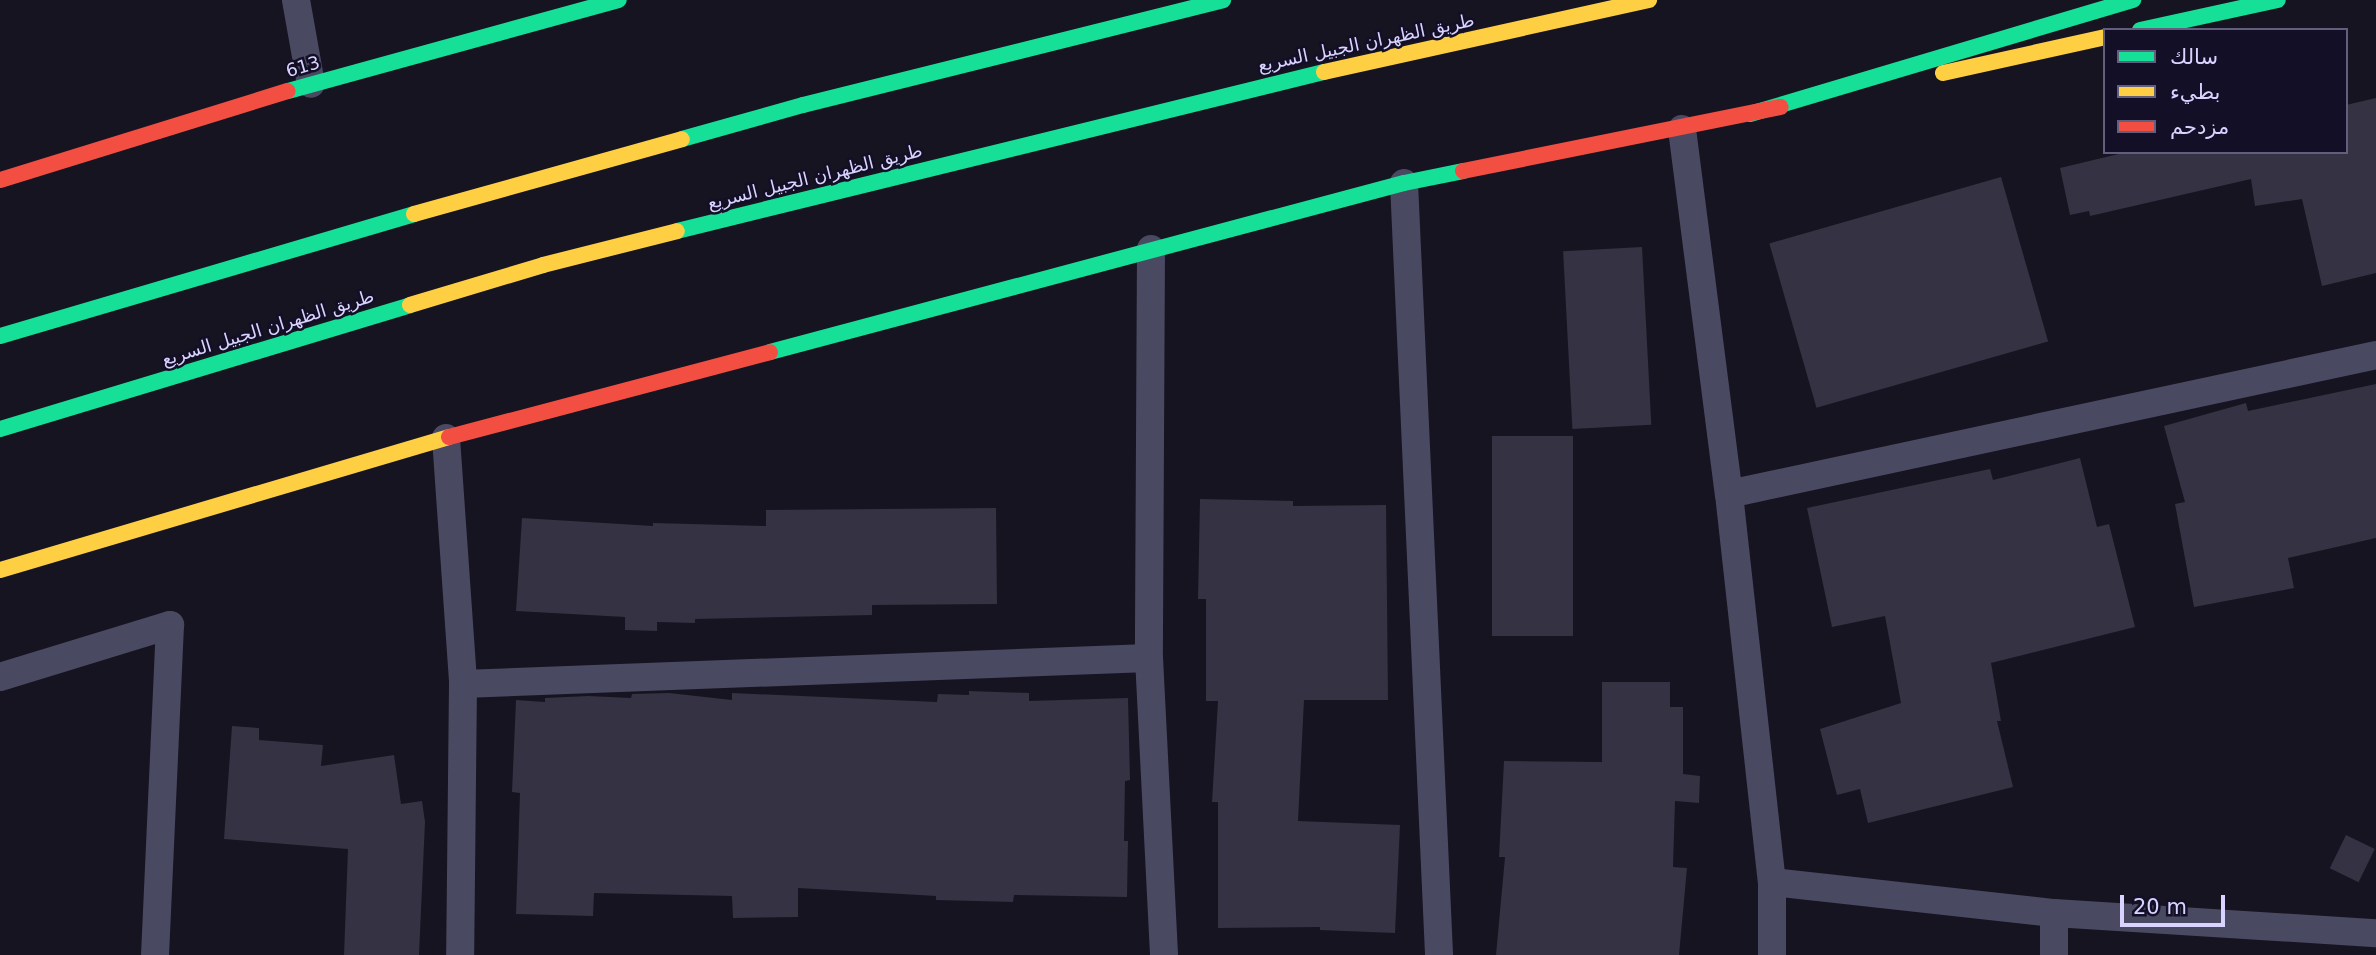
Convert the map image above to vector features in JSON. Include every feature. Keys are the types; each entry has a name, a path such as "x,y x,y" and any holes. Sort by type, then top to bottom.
{"main road":[{"name":"613","path":"0,180 311,84 620,0"},
{"path":"0,336 292,247 776,112 1223,0"},
{"name":"طريق الظهران الجبيل السريع","path":"0,429 543,265 1231,92 1649,0"},
{"path":"1750,114 2133,0"},
{"path":"2149,28 2278,0"},
{"path":"0,570 446,438 1404,183 1682,129 2103,37"}],"street":[{"path":"296,0 311,84"},
{"path":"1682,129 1729,494 1772,882 1772,955"},
{"path":"1404,183 1439,955"},
{"path":"1151,249 1149,658 1164,955"},
{"path":"1729,494 2376,355"},
{"path":"446,438 463,684 460,955"},
{"path":"0,677 170,625 155,955"},
{"path":"463,684 1149,658"},
{"path":"1772,882 2054,913 2376,933"},
{"path":"2054,913 2054,955"}],"building":[{"path":"2376,98 2376,273 2322,286 2302,199 2255,206 2251,179 2090,216 2089,211 2070,215 2060,168 2119,154 2348,154 2348,105"},
{"path":"2001,177 2048,341 1816,408 1769,243"},
{"path":"1642,247 1651,425 1572,429 1563,251"},
{"path":"2376,384 2376,538 2288,558 2294,588 2194,607 2175,504 2185,502 2164,426 2246,403 2248,411"},
{"path":"1492,436 1573,436 1573,636 1492,636"},
{"path":"2080,458 2097,527 2109,524 2135,627 1991,663 2001,721 1997,721 2013,787 1868,823 1860,789 1837,795 1820,729 1901,703 1885,616 1832,627 1807,508 1990,469 1993,480"},
{"path":"1200,499 1293,501 1293,506 1386,505 1388,700 1304,700 1298,821 1400,825 1395,933 1320,930 1320,927 1218,928 1218,802 1212,802 1218,701 1206,701 1206,599 1198,599"},
{"path":"996,508 997,604 872,605 872,615 695,619 695,623 657,622 657,631 625,630 625,617 516,611 522,518 653,526 653,523 766,526 766,510"},
{"path":"1602,682 1670,682 1670,707 1683,707 1683,774 1700,776 1699,803 1675,801 1673,867 1687,868 1679,955 1496,955 1505,857 1499,857 1504,761 1602,762"},
{"path":"969,691 1029,693 1029,701 1128,698 1130,780 1125,781 1124,841 1128,841 1127,897 1014,895 1013,902 936,900 936,896 798,888 798,917 733,918 732,896 594,893 593,916 516,914 520,793 512,792 516,700 545,702 545,698 631,698 632,694 669,693 732,700 732,693 937,702 938,694 969,695"},
{"path":"232,726 259,728 259,740 323,745 321,766 394,755 401,804 422,801 425,822 419,955 344,955 348,849 224,839"},
{"path":"2346,835 2375,849 2359,882 2330,868"}],"traffic: fast":[{"path":"288,91 619,0"},
{"path":"682,139 803,105 1223,0"},
{"path":"1750,114 2133,0"},
{"path":"2149,28 2278,0"},
{"path":"677,231 1324,72"},
{"path":"770,352 1404,183 1463,171"},
{"path":"0,336 414,214"},
{"path":"0,429 410,305"}],"traffic: slow":[{"path":"1324,72 1649,0"},
{"path":"1943,73 2103,37"},
{"path":"414,214 682,139"},
{"path":"410,305 543,265 677,231"},
{"path":"0,570 449,437"}],"traffic: jam":[{"path":"0,180 288,91"},
{"path":"1463,171 1781,107"},
{"path":"449,437 770,352"}]}
